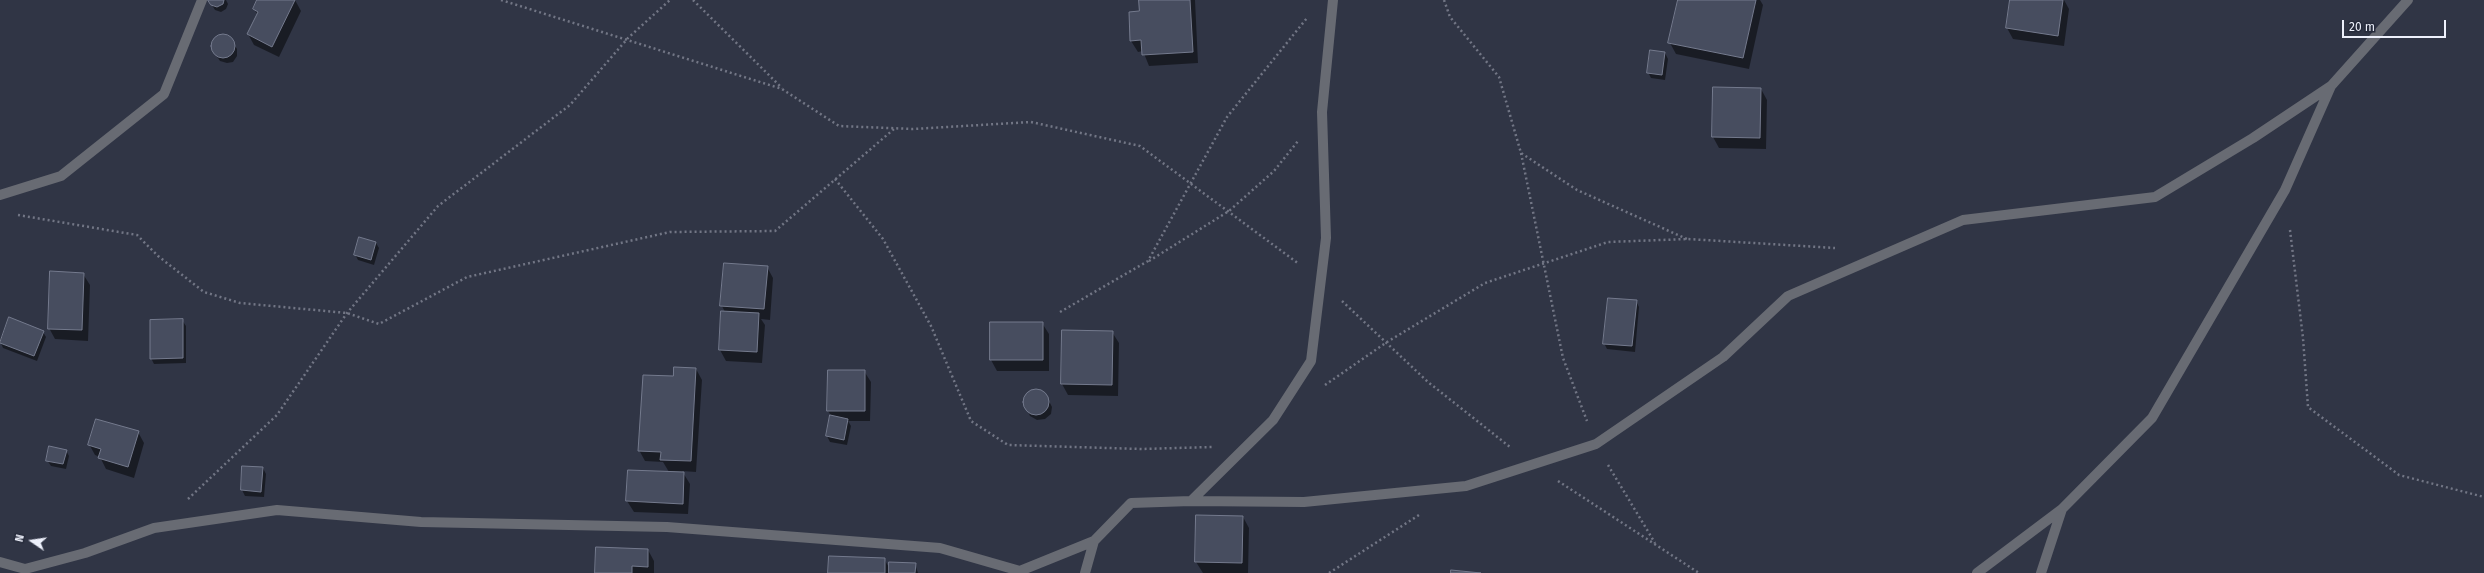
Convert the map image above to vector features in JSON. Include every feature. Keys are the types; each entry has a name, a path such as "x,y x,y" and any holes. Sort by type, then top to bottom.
{"street":[{"path":"0,195 61,176 164,94 202,0"},
{"path":"1191,501 1273,420 1311,361 1326,238 1322,112 1333,0"},
{"path":"0,562 25,569 84,553 154,528 277,510 422,522 667,527 940,548 1020,570 1094,541 1131,503 1191,501 1304,502 1466,486 1596,444 1723,357 1788,296 1963,220 2155,197 2253,138 2331,86 2408,0"},
{"path":"1977,573 2062,509 2152,418 2285,190 2331,86"},
{"path":"2041,573 2062,509"},
{"path":"1085,573 1094,541"}],"path":[{"path":"501,0 628,38 782,88"},
{"path":"154,528 221,470 277,415 347,313 438,206 570,105 628,38 670,0"},
{"path":"693,0 782,88 839,126 913,129 1031,122 1140,146 1321,281 1428,382 1533,465 1698,573"},
{"path":"1444,0 1450,17 1499,77 1522,153 1563,358 1596,444 1657,545"},
{"path":"1148,261 1227,117 1311,12"},
{"path":"1060,312 1148,261 1229,211 1274,171 1322,112"},
{"path":"15,215 137,235 158,256 204,292 240,303 347,313 378,324 467,277 670,232 775,230 895,128"},
{"path":"1522,153 1577,190 1688,239"},
{"path":"835,179 883,239 931,326 972,422 1008,446 1142,449 1246,446"},
{"path":"2290,229 2303,338 2308,407 2399,475 2484,496"},
{"path":"1324,386 1387,342 1485,283 1608,242 1688,239 1843,249"},
{"path":"1329,573 1420,515"}],"building":[{"path":"208,0 224,0 223,4 217,7 211,5"},
{"path":"257,0 295,0 272,47 247,34 258,12 253,9"},
{"path":"1139,0 1190,0 1193,52 1142,55 1141,40 1130,41 1129,12 1139,11"},
{"path":"1678,0 1756,0 1743,58 1668,43"},
{"path":"2010,0 2063,0 2058,36 2006,28"},
{"path":"223,34 231,38 235,46 231,54 223,58 215,54 211,46 215,38"},
{"path":"1650,50 1665,52 1662,75 1647,73"},
{"path":"1713,87 1761,88 1760,138 1712,137"},
{"path":"359,237 376,242 371,260 354,255"},
{"path":"724,263 768,266 764,309 720,306"},
{"path":"50,271 84,273 82,330 48,329"},
{"path":"1608,298 1637,300 1632,346 1603,344"},
{"path":"721,311 759,313 757,352 719,350"},
{"path":"9,317 44,331 34,356 0,343"},
{"path":"183,319 183,358 150,359 150,320"},
{"path":"990,322 1043,322 1043,360 990,360"},
{"path":"1062,330 1113,331 1112,385 1061,384"},
{"path":"674,367 696,368 691,461 660,460 661,452 638,451 643,375 673,376"},
{"path":"828,370 865,370 865,411 827,411"},
{"path":"1036,389 1045,393 1049,402 1045,411 1036,415 1027,411 1023,402 1027,393"},
{"path":"830,415 848,419 844,440 826,436"},
{"path":"96,419 139,431 128,467 98,458 101,449 88,445"},
{"path":"49,446 67,450 63,464 46,461"},
{"path":"242,466 263,467 261,492 241,490"},
{"path":"628,470 684,472 683,504 626,501"},
{"path":"1196,515 1243,516 1242,563 1195,562"},
{"path":"596,547 648,549 648,567 632,566 632,573 595,573"},
{"path":"829,556 885,558 885,573 828,573"},
{"path":"889,562 916,563 915,573 889,573"},
{"path":"1451,570 1481,573 1451,573"}]}
